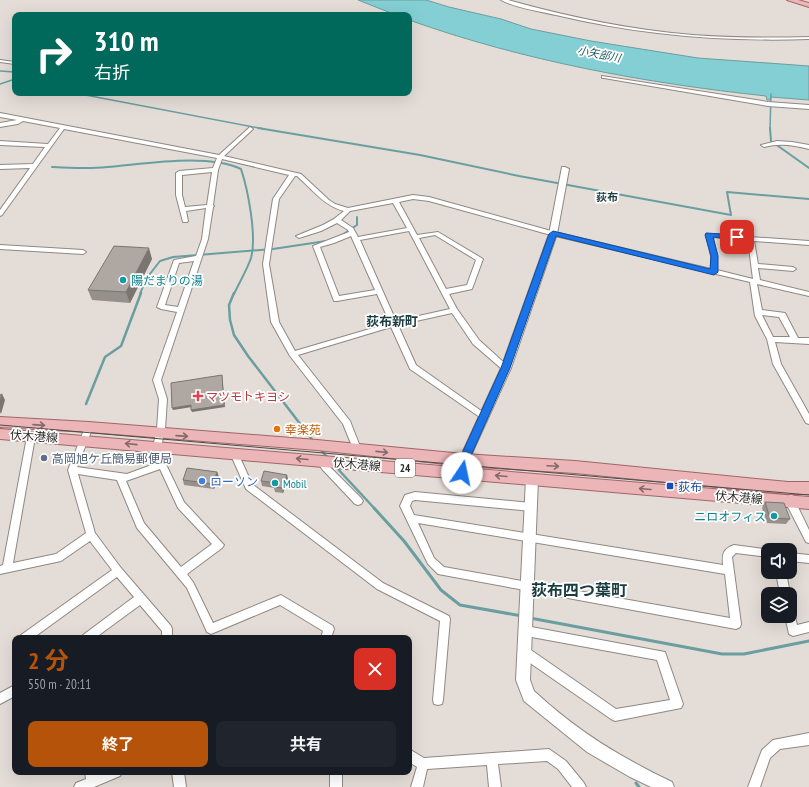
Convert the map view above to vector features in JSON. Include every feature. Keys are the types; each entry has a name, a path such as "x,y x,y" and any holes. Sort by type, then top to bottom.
{"main road":[{"path":"790,0 809,5"},
{"name":"伏木港線","path":"0,422 86,434 158,441 357,449 532,478 790,495 809,488"},
{"name":"伏木港線","path":"0,434 31,436 86,434"},
{"name":"伏木港線","path":"158,441 234,453 321,461 463,466 575,467 790,495 809,503"}],"street":[{"path":"504,0 593,22 667,33 738,39 779,40 809,38"},
{"path":"0,61 12,63"},
{"path":"604,77 768,104 809,107"},
{"path":"0,115 220,157 293,174 304,179 330,204 348,210 413,197 429,199 553,234 809,294"},
{"path":"0,125 18,122 23,119"},
{"path":"0,214 63,127"},
{"path":"180,574 219,545 181,506 158,456 158,441 163,399 157,380 205,239 215,170 220,157 250,129"},
{"path":"764,145 775,142 809,144"},
{"path":"0,143 49,146"},
{"path":"794,143 809,147"},
{"path":"0,167 34,166"},
{"path":"463,466 506,368 553,234 565,169"},
{"path":"185,222 179,195 179,173 215,170"},
{"path":"293,174 276,199 266,264 275,322 293,354 347,423 357,449"},
{"path":"395,200 454,310 476,342 506,368"},
{"path":"183,209 210,206"},
{"path":"299,236 321,230 337,220 348,210"},
{"path":"337,220 350,229 354,236 413,367 484,417"},
{"path":"379,291 337,299 316,246 354,236 411,229"},
{"path":"415,237 436,233 480,259 470,287 445,292"},
{"path":"714,272 714,256 708,235 809,243"},
{"path":"751,239 759,316 771,339 777,364 809,420"},
{"path":"0,247 83,252"},
{"path":"180,310 161,307 176,261 198,258"},
{"path":"755,266 793,269"},
{"path":"293,354 393,324 454,310"},
{"path":"758,312 782,315 795,340"},
{"path":"771,339 809,341"},
{"path":"86,434 72,470 91,535 167,629 167,635"},
{"path":"31,436 3,569 58,558 91,535"},
{"path":"234,453 249,486 380,586 445,619 438,700"},
{"path":"321,461 358,501"},
{"path":"72,470 127,478 162,465"},
{"path":"120,477 140,525 190,585 211,629 281,600 329,629 327,635"},
{"path":"532,478 523,680 529,696 592,747 635,772 667,787"},
{"path":"790,495 792,505 809,539"},
{"path":"531,507 415,496 408,498 405,506 430,560 441,571 736,624 727,555 734,549 761,553"},
{"path":"411,518 729,570"},
{"path":"797,558 809,559"},
{"path":"29,635 118,570"},
{"path":"92,635 141,598"},
{"path":"791,623 793,631 809,627"},
{"path":"524,652 615,715 677,704 661,656 526,631"},
{"path":"0,699 12,692"},
{"path":"754,787 766,754 777,744 809,739"},
{"path":"412,757 423,764 549,755 562,765 580,787"},
{"path":"492,759 495,787"},
{"path":"417,787 423,764"},
{"path":"178,775 180,787"},
{"path":"336,775 336,787"},
{"path":"80,787 92,777"}],"water":[{"name":"小矢部川","path":"358,0 426,0 501,19 531,29 591,41 698,58 809,66 809,100 771,97 770,100 767,100 766,96 721,91 630,77 541,59 452,35 412,21 412,12 388,12"}],"building":[{"path":"114,246 149,248 126,292 88,290"},
{"name":"マツモトキヨシ","path":"222,375 224,405 191,410 191,405 172,408 171,383"},
{"path":"187,468 217,472 213,484 183,480"},
{"path":"264,471 287,475 282,488 274,487 275,483 261,481"},
{"path":"765,502 784,503 790,519 770,518"}],"waterway":[{"path":"0,71 12,72"},
{"path":"0,84 12,80"},
{"path":"770,128 771,94"},
{"path":"91,96 264,129"},
{"path":"258,128 264,129"},
{"path":"770,128 771,141 809,168"},
{"path":"264,129 420,155 519,176 731,215 727,192 809,199"},
{"path":"52,167 93,168 157,162 194,161 227,164 241,169 251,213 253,251"},
{"path":"342,235 357,225 357,217"},
{"path":"253,251 326,241"},
{"path":"140,294 146,279 160,261 173,257 253,251"},
{"path":"234,294 249,263 253,251"},
{"path":"86,404 105,357 121,346 141,293"},
{"path":"234,293 229,305 230,320 234,335 248,356 314,442"},
{"path":"320,449 329,459"},
{"path":"336,467 375,509"},
{"path":"374,508 404,541 441,590 460,605 522,616"},
{"path":"530,618 722,654 744,654 809,641"},
{"path":"636,783 639,787"}],"tram line":[{"path":"0,425 809,495"}],"place":[{"name":"陽だまりの湯","path":"123,280"},
{"name":"マツモトキヨシ","path":"198,396"},
{"name":"幸楽苑","path":"277,429"},
{"name":"高岡旭ケ丘簡易郵便局","path":"44,458"},
{"name":"ローソン","path":"202,481"},
{"name":"Mobil","path":"275,483"},
{"name":"荻布","path":"670,486"},
{"name":"ニロオフィス","path":"774,516"}],"district":[{"name":"荻布","path":"607,197"},
{"name":"荻布新町","path":"392,321"},
{"name":"荻布四つ葉町","path":"579,590"}],"route":[{"path":"462,473 466,454 506,368 553,234 714,272 714,256 708,235 737,237"}]}
